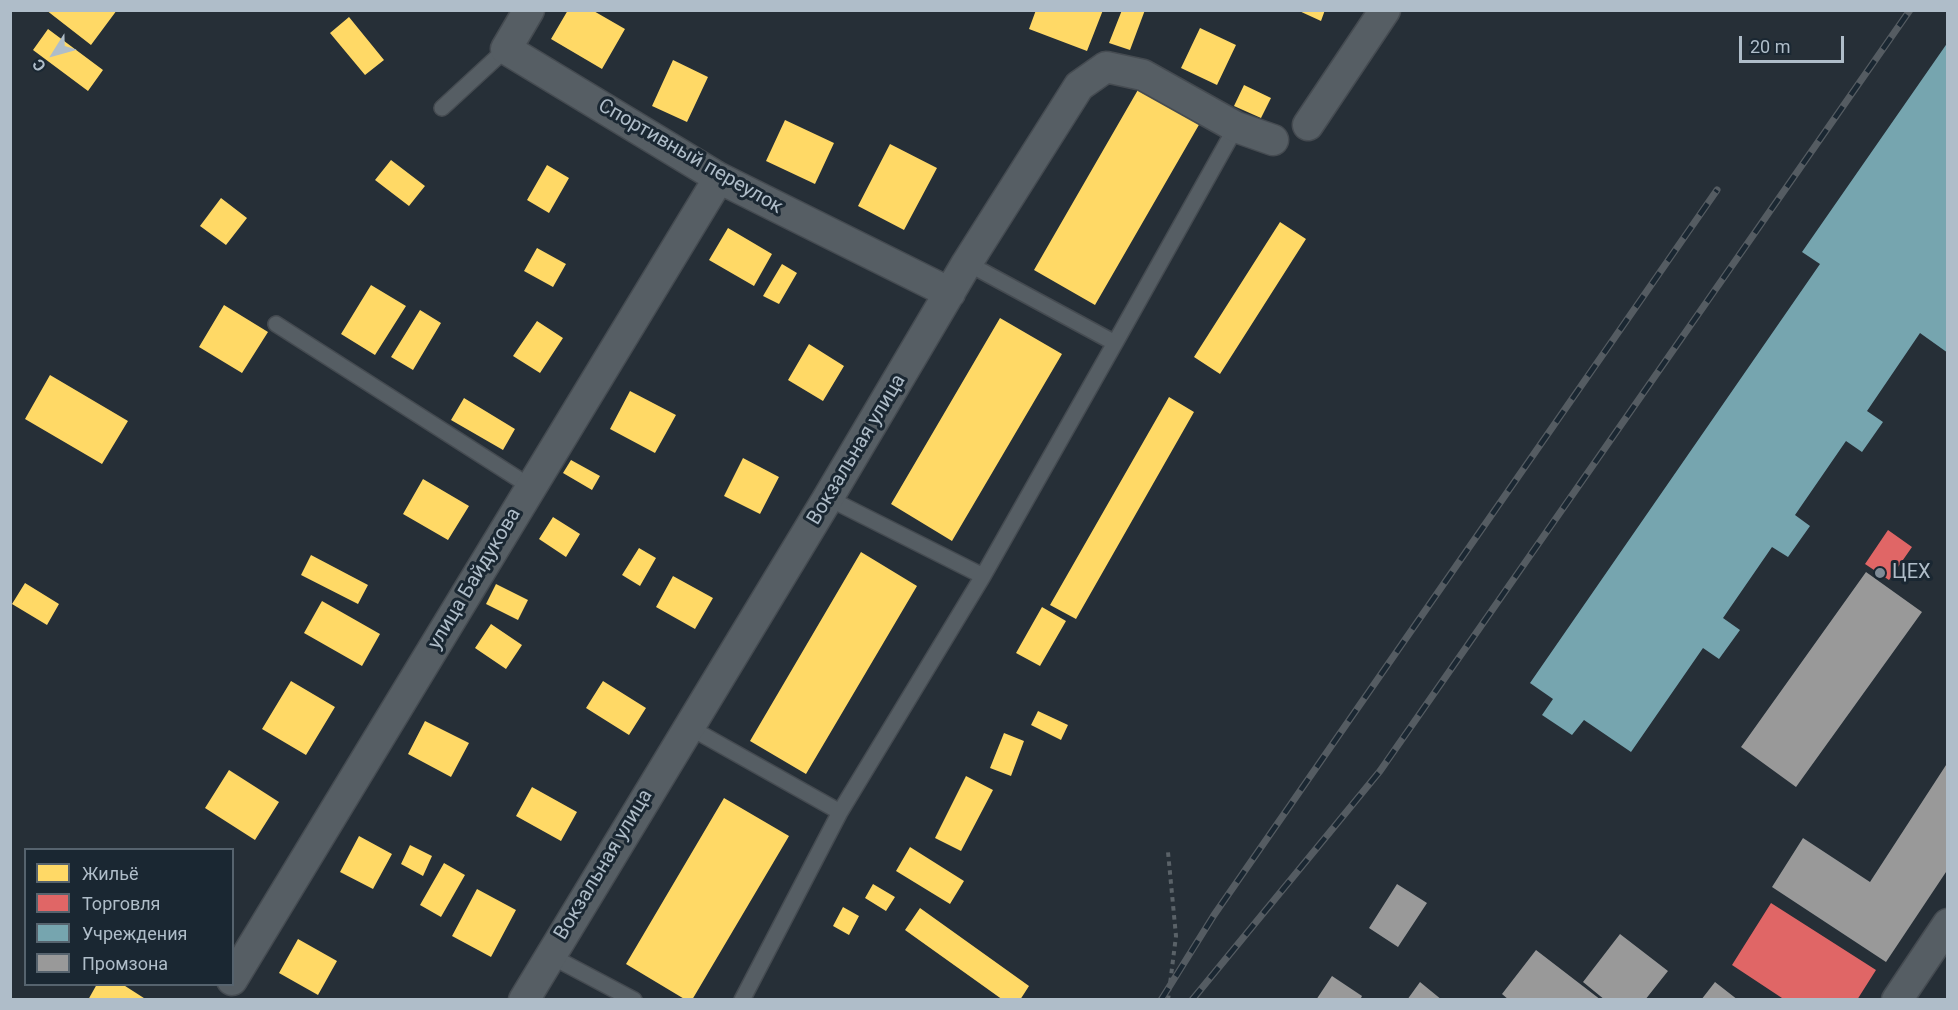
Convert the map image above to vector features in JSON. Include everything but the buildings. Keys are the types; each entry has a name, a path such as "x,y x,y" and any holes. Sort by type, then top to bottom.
{"street":[{"path":"506,49 529,10"},
{"path":"1308,125 1385,10"},
{"name":"Спортивный переулок","path":"506,49 719,178 950,293"},
{"name":"Вокзальная улица","path":"524,999 828,498 967,263 1079,86 1106,67 1143,75 1236,127 1273,140"},
{"name":"улица Байдукова","path":"234,977 719,178"},
{"path":"1897,999 1947,924"},
{"path":"221,999 229,986"}],"lane":[{"path":"442,108 506,49"},
{"path":"742,999 840,812 983,576 1236,127"},
{"path":"967,263 1115,343"},
{"path":"276,324 531,487"},
{"path":"828,498 983,576"},
{"path":"689,727 840,812"},
{"path":"549,955 634,999"}],"path":[{"path":"1168,852 1176,936 1168,999"}],"railway":[{"path":"1192,1000 1380,771 1910,10"},
{"path":"1161,1000 1214,915 1717,190"}],"place":[{"name":"ЦЕХ","path":"1880,573"}]}
